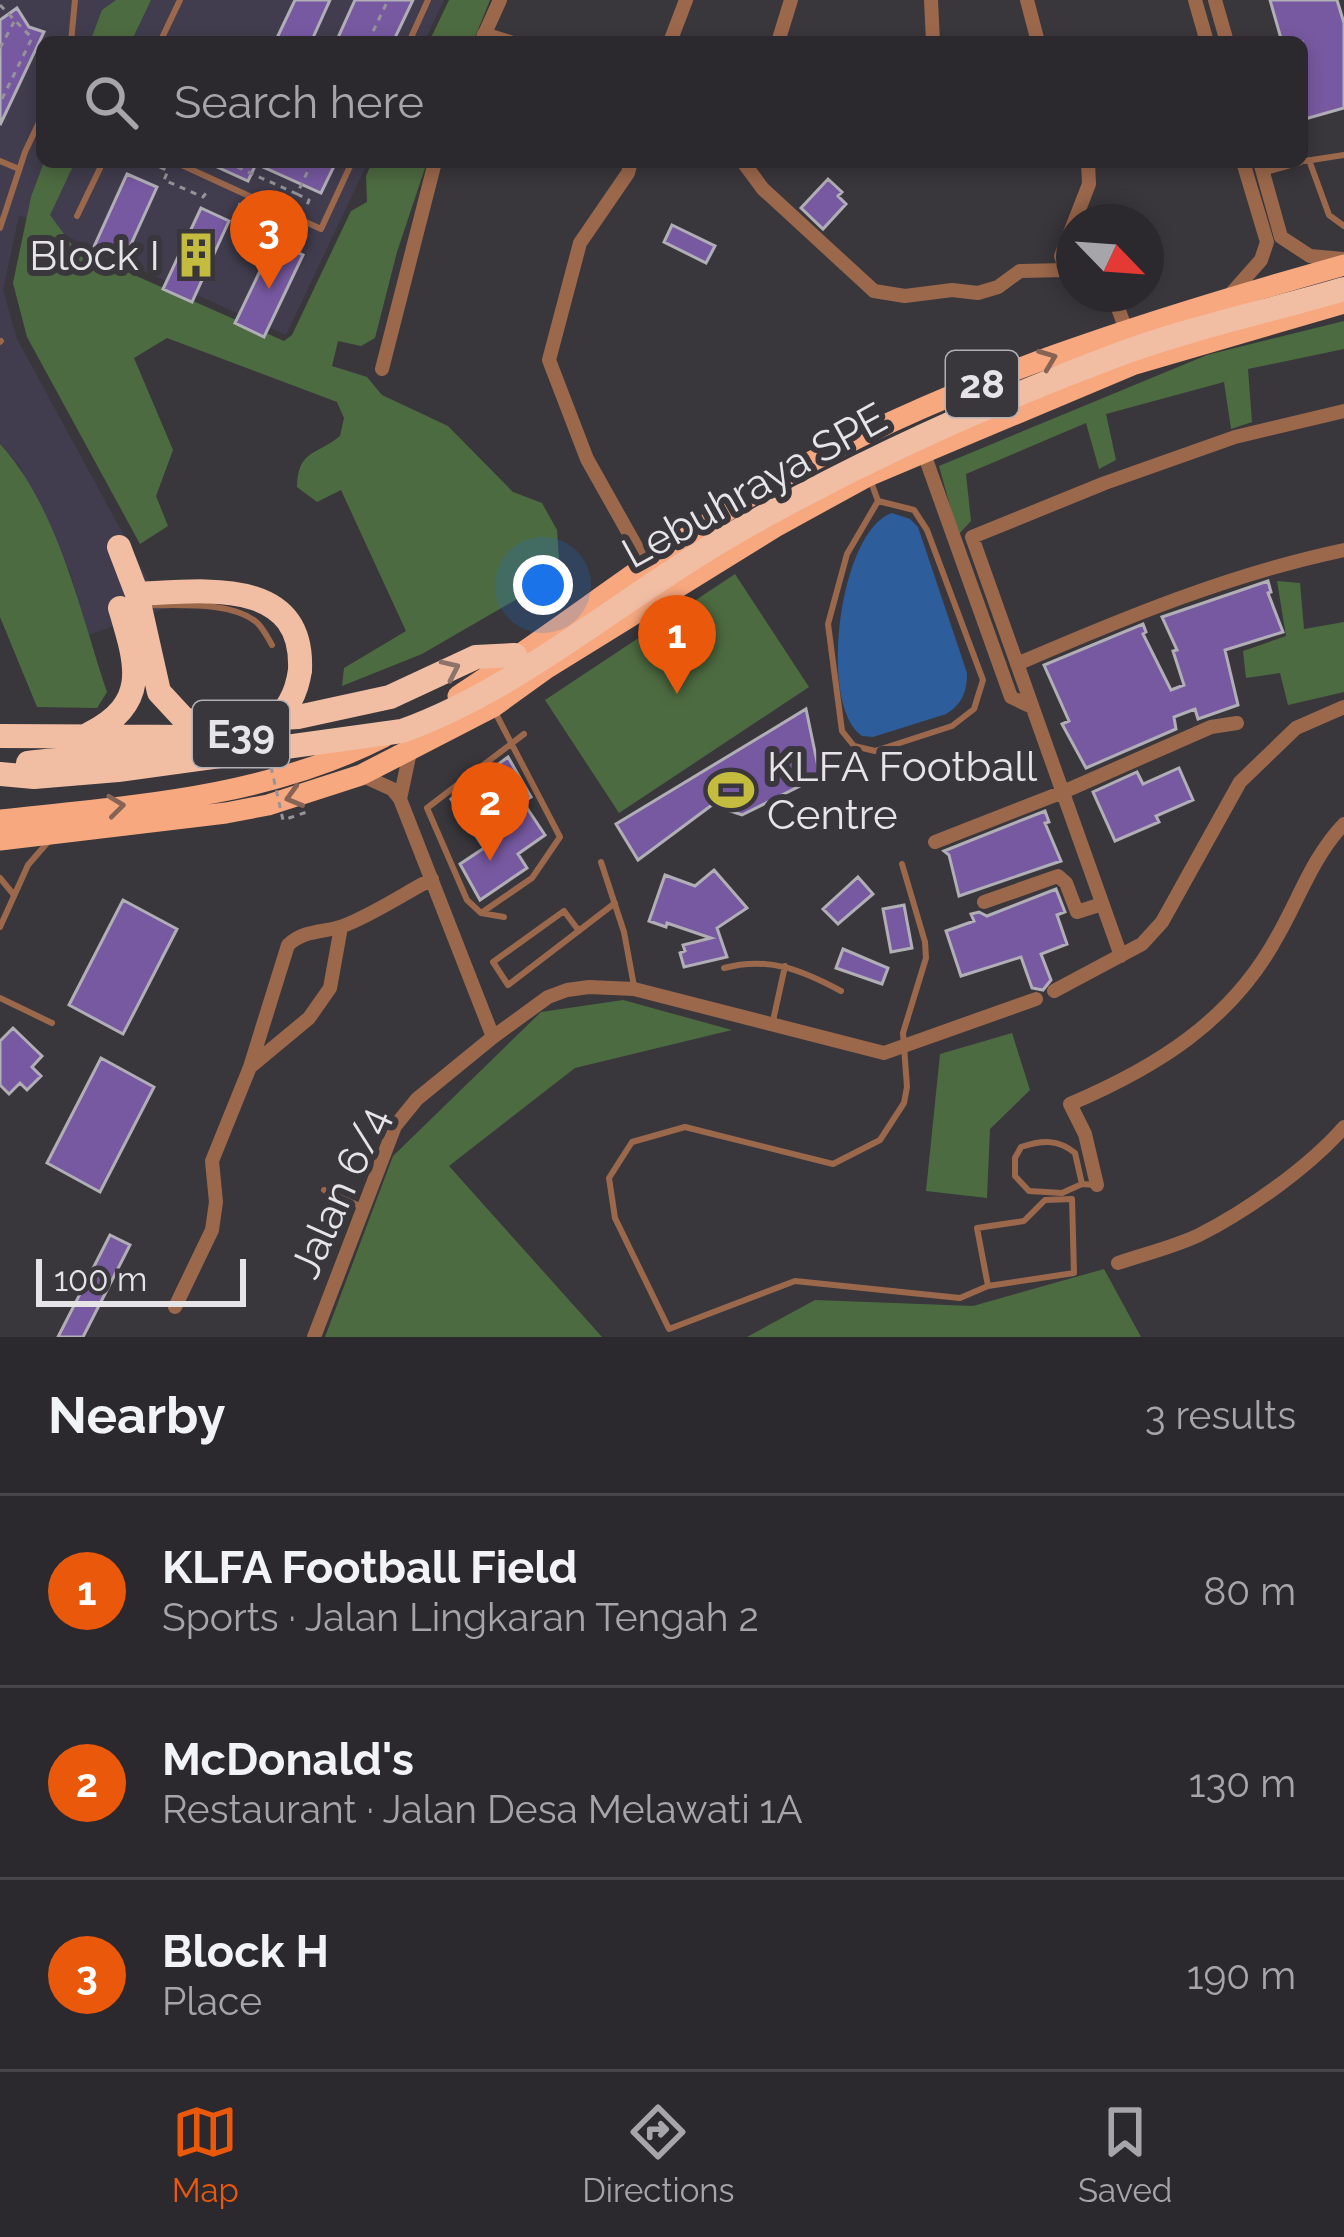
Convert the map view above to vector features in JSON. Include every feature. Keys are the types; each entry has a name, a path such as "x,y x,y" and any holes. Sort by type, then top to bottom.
{"highway":[{"name":"28","path":"0,820 224,791 298,774 350,755 435,711 646,563 784,477 947,397 1126,330 1344,262"},
{"name":"Lebuhraya SPE","path":"0,769 34,777 118,770 402,731 489,691 729,536 878,457 1120,354 1344,289"},
{"name":"28","path":"0,840 247,809 362,775 493,707 547,668 756,538 868,476 1132,365 1344,304"},
{"path":"119,547 159,692 184,719 202,723 298,717 390,697 476,657 515,655"},
{"path":"0,769 223,740 255,731 286,709 300,670 298,637 292,622 265,601 240,595 132,602"},
{"path":"87,735 125,710 134,690 132,602"},
{"name":"E39","path":"0,736 212,737 296,728 390,697"}],"street":[{"path":"484,36 500,0"},
{"path":"672,36 686,0"},
{"path":"780,36 791,0"},
{"path":"932,0 933,36"},
{"path":"1027,0 1036,36"},
{"path":"1195,0 1205,36"},
{"path":"1215,0 1225,36"},
{"path":"382,369 433,168"},
{"path":"629,168 580,243 549,360 587,459 646,563"},
{"path":"747,168 763,189 874,291 905,296 952,290 978,293 998,287 1020,271 1056,272"},
{"path":"1081,204 1089,184 1088,168"},
{"path":"1253,168 1281,237 1310,256 1344,262"},
{"path":"1226,298 1261,260 1267,242 1253,168"},
{"path":"1119,312 1126,330"},
{"path":"1120,956 972,537 1235,437 1344,411"},
{"path":"922,451 1011,697 1032,707"},
{"path":"1017,664 1143,610 1274,565 1344,550"},
{"path":"1054,991 1142,944 1162,922 1240,782 1296,728 1344,707"},
{"path":"935,842 1211,728 1237,723"},
{"path":"400,800 410,752"},
{"path":"362,775 392,789 400,800 493,1037"},
{"path":"1089,1185 1084,1134 1070,1104 1132,1078 1217,1017 1251,981 1323,848 1344,824"},
{"path":"984,902 1058,877 1066,883 1078,912 1102,904"},
{"path":"176,1307 212,1230 216,1202 212,1161 250,1066 288,945 315,930 341,927 432,879"},
{"path":"250,1066 309,1018 330,988 341,927"},
{"name":"Jalan 6/4","path":"314,1337 395,1126 417,1099 548,997 567,990 634,989 884,1053 902,1050"},
{"path":"902,1050 1036,999"},
{"path":"1118,1263 1195,1237 1232,1216 1329,1144 1344,1126"}],"lane":[{"path":"72,36 75,0"},
{"path":"163,36 180,0"},
{"path":"412,36 428,0"},
{"path":"0,228 36,130"},
{"path":"1308,160 1344,154"},
{"path":"0,161 20,169"},
{"path":"76,217 100,168"},
{"path":"189,168 321,229 349,168"},
{"path":"1307,168 1328,215 1344,226"},
{"path":"868,476 878,500"},
{"path":"878,500 914,509 927,530 983,680 974,709 952,726 875,751 854,746 842,731 828,624 847,554 878,500"},
{"path":"132,602 238,614 256,621 272,645"},
{"path":"482,913 532,878 560,837 493,707"},
{"path":"504,916 482,913 467,900 427,808 524,734"},
{"path":"1,924 28,865 56,835"},
{"path":"601,862 625,932 634,989"},
{"path":"902,864 926,958 903,1033 904,1103 880,1140 833,1164 686,1127 632,1142 609,1178 615,1218 669,1329 795,1281 960,1298 988,1286 1074,1273 1072,1199 1045,1200 1024,1221 977,1228 988,1286"},
{"path":"0,878 14,895"},
{"path":"579,931 563,911 493,962 508,985 579,931 615,903"},
{"path":"724,968 755,963 785,966 841,991"},
{"path":"772,1025 785,966"},
{"path":"0,998 52,1023"},
{"path":"1036,1142 1062,1143 1075,1153 1089,1185 1062,1193 1029,1191 1015,1176 1015,1158 1021,1147 1036,1142"},
{"path":"324,1190 362,1208"}],"path":[{"path":"371,36 388,0"},
{"path":"0,5 32,38 0,104"},
{"path":"0,48 15,20"},
{"path":"239,168 297,194 309,168"},
{"path":"269,760 283,820 310,812"}],"shaded area":[{"path":"0,0 444,0 427,36 36,36 36,168 365,168 286,335 19,215 3,290 17,339 164,609 88,635 70,572 19,465 0,444"}],"green space":[{"path":"116,0 151,0 134,36 92,36 102,10"},
{"path":"449,0 490,0 475,36 432,36"},
{"path":"42,168 72,168 50,215 75,249 284,341 292,335 351,211 367,202 369,168 425,168 375,338 361,346 338,341 332,366 367,377 382,395 448,426 513,492 542,503 557,530 560,574 422,654 342,686 344,668 406,631 341,490 317,502 297,487 304,460 340,436 344,418 337,402 167,338 134,358 173,450 156,496 168,526 140,544 27,337 13,283"},
{"path":"1344,321 1344,349 1248,369 1252,422 1231,429 1224,382 1106,414 1116,460 1099,469 1086,423 966,474 971,521 958,535 939,466 1207,355"},
{"path":"0,444 37,498 65,562 107,692 97,708 37,707 0,617"},
{"path":"735,574 809,687 619,813 545,700"},
{"path":"1277,581 1300,583 1304,629 1344,622 1344,692 1288,705 1280,673 1246,678 1243,651 1286,636"},
{"path":"623,1000 732,1030 575,1068 449,1166 602,1337 325,1337 393,1156 541,1012"},
{"path":"1012,1033 1030,1090 990,1129 987,1198 926,1191 940,1054"},
{"path":"1104,1269 1141,1337 747,1337 815,1300 973,1306"}],"water":[{"path":"892,513 918,527 967,673 966,686 960,702 946,714 873,737 862,736 848,719 840,691 840,620 859,551 874,526"}],"building":[{"path":"295,0 330,0 314,36 278,36"},
{"path":"355,0 413,0 396,36 339,36"},
{"path":"1270,0 1337,0 1344,23 1344,108 1308,118 1308,36 1280,36"},
{"path":"17,8 29,27 44,32 36,36 36,49 0,125 0,20"},
{"path":"219,168 254,168 248,181"},
{"path":"265,168 333,168 321,193"},
{"path":"127,174 157,187 123,262 93,249"},
{"path":"828,179 842,192 838,196 846,204 823,229 801,208"},
{"name":"Block I","path":"201,208 229,221 192,302 163,289"},
{"path":"672,225 715,246 706,263 664,242"},
{"path":"274,242 303,255 264,337 235,323"},
{"path":"1268,581 1283,632 1225,650 1238,705 1198,719 1195,709 1174,717 1176,729 1086,768 1062,724 1069,721 1044,665 1143,624 1143,634 1171,690 1184,685 1173,651 1177,650 1162,617"},
{"name":"KLFA Football Centre","path":"806,709 820,776 742,815 712,805 638,860 616,824"},
{"path":"508,757 531,797 523,802 545,835 518,854 527,868 480,900 460,864 484,848 451,799"},
{"path":"1179,768 1193,800 1156,816 1159,822 1115,841 1093,792 1137,772 1143,784"},
{"path":"1045,811 1049,822 1045,823 1061,861 959,896 944,851"},
{"path":"714,870 747,908 717,928 727,957 684,967 683,945 711,938 649,921 665,875 695,886"},
{"path":"858,877 873,894 838,924 823,909"},
{"path":"1056,889 1065,912 1057,915 1067,944 1041,954 1051,980 1043,990 1032,988 1021,957 961,976 946,931 974,921 971,914 987,916"},
{"path":"123,900 177,929 123,1034 69,1005"},
{"path":"904,905 912,948 891,952 883,909"},
{"path":"843,949 888,968 882,984 836,968"},
{"path":"13,1028 42,1056 32,1067 41,1076 27,1090 20,1083 9,1094 0,1085 0,1041"},
{"path":"101,1058 154,1087 100,1192 47,1163"},
{"path":"110,1235 130,1245 83,1337 58,1337"}],"place":[{"name":"Block I","path":"196,255"},
{"name":"Block H","path":"269,289"},
{"name":"KLFA Football Field","path":"677,694"},
{"name":"KLFA Football Centre","path":"731,790"},
{"name":"McDonald's","path":"490,861"}]}
